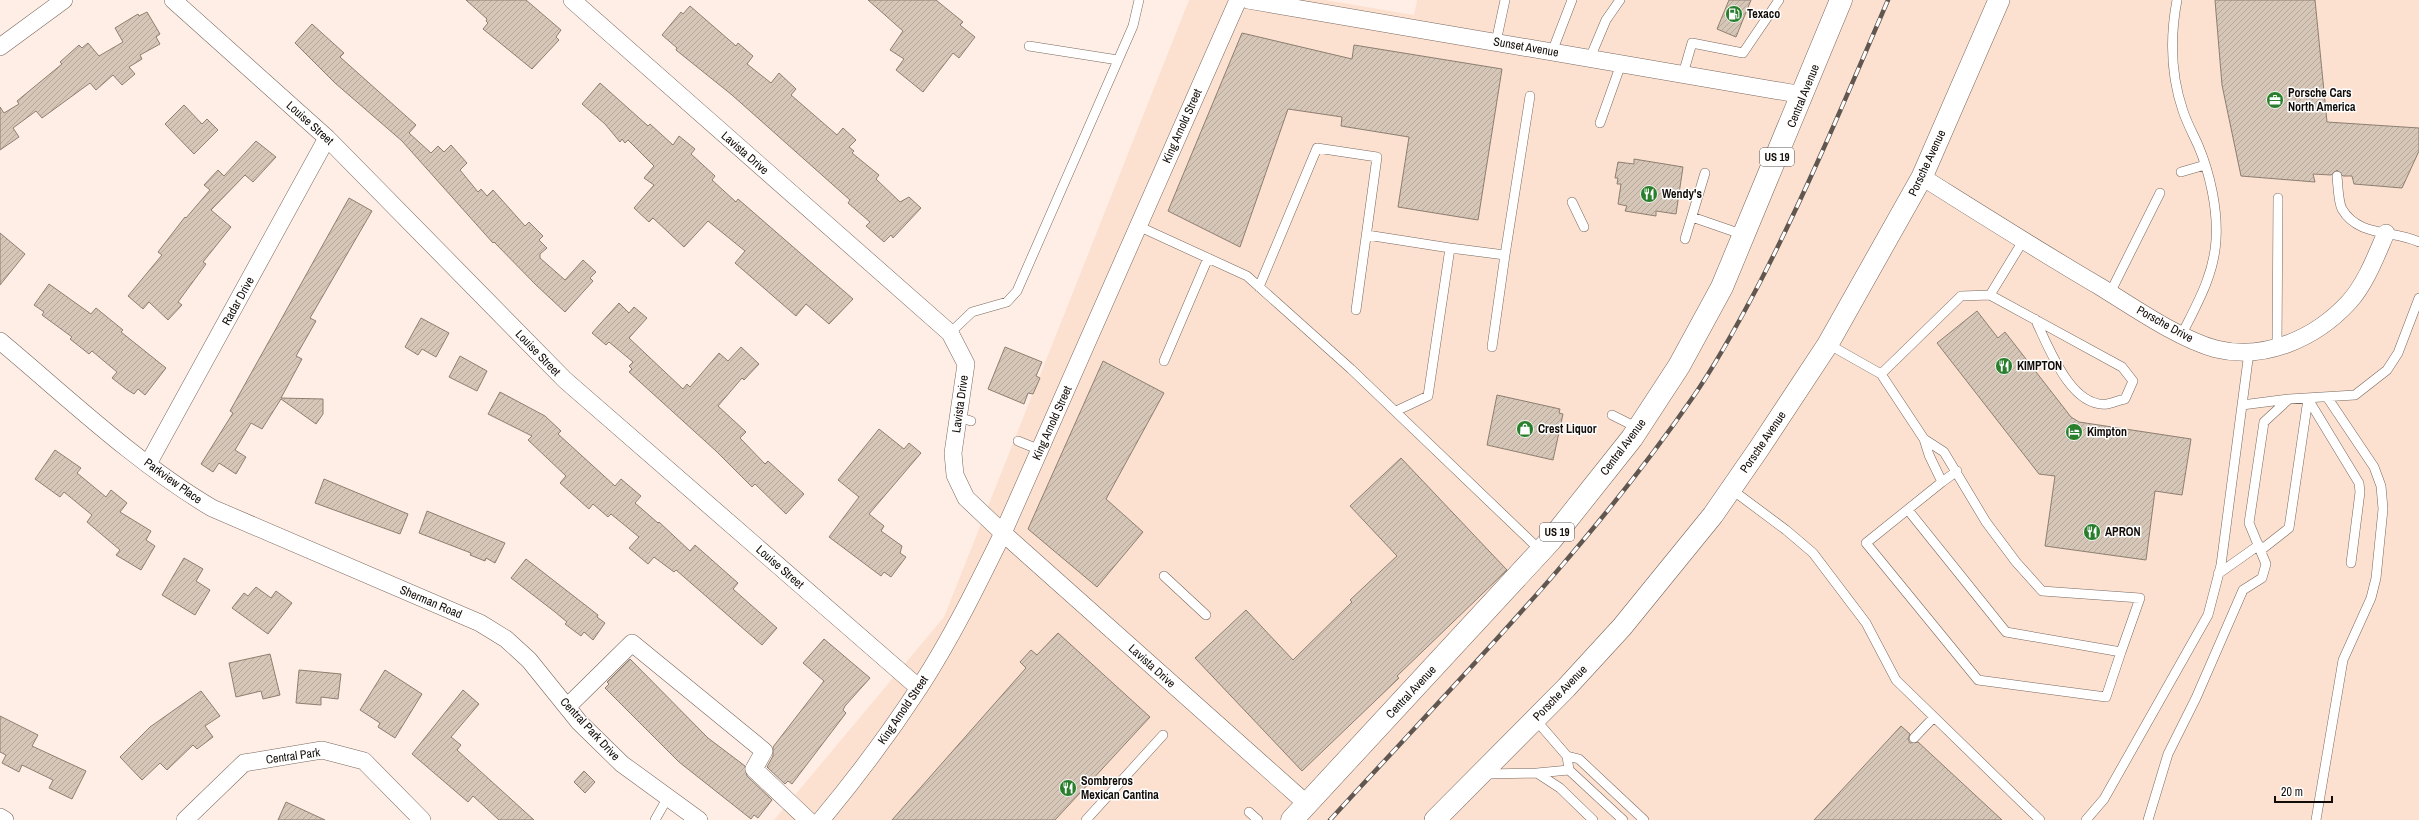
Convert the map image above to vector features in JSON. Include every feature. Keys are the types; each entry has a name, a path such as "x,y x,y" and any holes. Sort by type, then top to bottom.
{"main road":[{"name":"Central Avenue","path":"1292,820 1541,551 1638,428 1679,366 1709,310 1744,235 1841,0"}],"street":[{"path":"0,47 64,0"},
{"name":"Louise Street","path":"173,0 327,138 565,380 919,688"},
{"name":"Lavista Drive","path":"572,0 950,333 966,364 965,419 953,453 955,475 966,498 1003,533 1307,804"},
{"name":"King Arnold Street","path":"821,820 858,774 919,688 962,616 1003,533 1238,0"},
{"name":"Sunset Avenue","path":"1248,0 1317,6 1496,42 1803,95"},
{"name":"Porsche Avenue","path":"1435,820 1622,627 1731,489 1828,344 1922,176 1999,0"},
{"name":"Radar Drive","path":"148,464 327,138"},
{"name":"Porsche Drive","path":"1922,176 2023,241 2110,293 2182,334 2216,349 2249,352 2277,348 2306,337 2350,302 2365,279 2386,233"},
{"name":"Parkview Place","path":"0,340 180,489 212,508 394,587"},
{"name":"Sherman Road","path":"394,587 468,618"},
{"name":"Central Park Drive","path":"468,618 506,639 529,660 579,722 622,764 699,820"},
{"path":"567,707 632,643 764,751 754,769 808,820"},
{"name":"Central Park","path":"186,820 244,763 322,750 364,761 422,820"},
{"path":"0,817 5,820"}],"lane":[{"path":"950,333 972,312 1007,302 1017,290 1133,26 1139,0"},
{"path":"1496,42 1505,0"},
{"path":"1552,52 1572,0"},
{"path":"1590,58 1606,20 1620,0"},
{"path":"1683,74 1692,43 1743,52 1779,0"},
{"path":"2176,0 2172,33 2174,71 2183,111 2205,165 2211,189 2216,225 2214,254 2207,282 2182,334"},
{"path":"1028,46 1118,60"},
{"path":"1600,123 1621,64"},
{"path":"1492,347 1530,96"},
{"path":"1259,287 1317,148 1377,158 1356,310"},
{"path":"2181,172 2205,165"},
{"path":"1685,239 1705,173"},
{"path":"2337,176 2342,208 2348,216 2373,232 2406,236 2419,242"},
{"path":"2110,293 2160,193"},
{"path":"2277,348 2278,198"},
{"path":"1572,202 1584,227"},
{"path":"1692,217 1744,235"},
{"path":"1138,226 1247,276 1396,411 1541,551"},
{"path":"1367,235 1505,255"},
{"path":"1990,295 2023,241"},
{"path":"1396,411 1428,396 1450,248"},
{"path":"1164,362 1208,258"},
{"path":"1881,374 1961,296 1990,295 2035,319 2122,368 2132,381 2125,399 2106,404 2085,399 2068,383 2035,319"},
{"path":"2242,405 2289,399 2355,395 2387,370 2398,353 2419,298"},
{"path":"1828,344 1881,374 1924,439 1929,455 1942,482"},
{"path":"2086,820 2104,799 2208,615 2218,574 2249,352"},
{"path":"2316,820 2343,660 2370,598 2376,578 2383,509 2381,486 2374,467 2327,397"},
{"path":"2148,820 2168,754 2196,698 2243,590 2256,583 2265,571 2266,564 2249,523 2264,422 2289,399"},
{"path":"2218,574 2260,548 2288,528 2308,399"},
{"path":"2308,399 2359,483 2360,492 2351,563"},
{"path":"1612,414 1638,428"},
{"path":"1924,439 1944,452 1957,471 1986,522 2016,562 2042,591 2140,598 2106,697 1978,680 1866,543 1957,471"},
{"path":"1018,441 1040,450"},
{"path":"1731,489 1786,530 1813,553 1866,623 1896,680 2040,820"},
{"path":"1908,510 2006,632 2121,652"},
{"path":"1164,576 1206,615"},
{"path":"1914,738 1934,717"},
{"path":"1535,718 1566,756 1569,770 1623,820"},
{"path":"1086,820 1163,735"},
{"path":"1566,756 1579,759 1644,820"},
{"path":"1481,774 1536,773 1569,770"},
{"path":"1536,773 1560,788 1593,820"},
{"path":"655,820 668,797"},
{"path":"1249,812 1258,820"}],"shaded area":[{"path":"1189,0 1325,0 1414,15 1417,0 2419,0 2419,820 774,820 944,617"}],"building":[{"path":"466,0 526,0 561,30 556,37 559,40 532,69 483,29 488,23 486,21 487,19"},
{"path":"868,0 936,0 963,22 960,25 975,37 959,58 953,53 923,92 896,70 904,59 890,50 903,31"},
{"name":"Texaco","path":"1729,0 1751,0 1736,37 1717,29"},
{"name":"Porsche Cars North America","path":"2215,0 2315,0 2327,122 2419,128 2419,151 2402,188 2354,184 2352,176 2343,176 2337,170 2331,175 2313,174 2315,182 2241,176 2222,85"},
{"path":"690,6 736,46 738,43 753,56 747,64 771,83 779,73 796,89 791,95 837,135 843,128 856,140 849,147 854,151 852,153 879,175 876,179 900,202 909,197 921,208 893,238 891,235 884,242 866,226 870,222 848,203 850,200 732,95 676,50 677,48 662,35 681,12 683,14"},
{"path":"147,12 160,34 156,37 160,44 140,55 142,59 129,67 135,74 122,85 113,75 96,90 90,83 42,118 36,111 13,128 19,137 0,150 0,107 4,113 19,104 17,101 62,64 60,62 79,45 82,48 88,43 99,56 123,42 115,28 138,14 139,16"},
{"path":"312,24 344,53 340,57 416,125 409,133 431,153 438,146 444,152 451,145 467,163 460,170 478,192 481,189 487,196 493,190 525,226 529,222 543,236 539,240 547,248 540,254 540,258 565,280 583,260 596,272 590,278 593,281 565,312 494,242 493,243 402,141 335,83 295,43"},
{"path":"1242,33 1352,59 1354,45 1502,69 1478,220 1398,207 1409,137 1341,126 1342,117 1288,109 1240,247 1168,211"},
{"path":"600,83 648,126 650,124 673,145 679,136 695,149 691,154 715,176 712,180 736,202 738,199 853,299 829,324 806,304 796,316 735,263 745,251 708,221 684,247 653,218 649,222 634,208 654,185 644,178 654,166 628,140 625,143 622,139 620,142 605,124 582,104"},
{"path":"184,105 202,124 207,119 218,130 194,154 165,124"},
{"path":"256,141 276,157 253,182 245,175 211,210 231,227 203,262 206,264 178,302 182,305 168,320 149,302 143,309 128,296 162,255 158,252 185,217 186,218 210,190 204,185 218,170 224,176"},
{"name":"Wendy's","path":"1634,159 1683,167 1676,214 1656,211 1656,216 1625,211 1627,206 1618,204 1621,184 1617,184 1618,178 1615,178 1618,162 1634,164"},
{"path":"349,198 372,211 310,318 316,321 296,356 302,359 281,398 323,399 323,414 316,424 281,399 262,429 251,423 235,450 246,457 236,474 219,463 213,472 201,464 233,413 230,411"},
{"path":"0,233 25,254 0,285"},
{"path":"49,284 91,314 96,308 123,330 121,332 166,368 145,395 138,389 134,394 126,389 112,378 117,372 92,351 89,354 70,339 72,337 42,315 44,312 34,305"},
{"path":"619,303 629,313 634,307 647,318 629,338 683,389 687,384 690,387 719,353 728,361 741,347 759,364 744,380 742,378 718,406 746,432 740,438 765,464 768,461 804,494 786,514 755,484 752,487 716,451 629,372 632,369 629,366 633,362 609,342 606,345 592,333"},
{"name":"Kimpton","path":"1977,311 1998,338 2005,332 2071,417 2079,422 2191,439 2182,495 2155,491 2146,560 2045,546 2055,476 2039,474 1937,343"},
{"path":"421,318 449,333 436,357 422,349 418,355 405,347"},
{"path":"1005,347 1042,362 1036,376 1040,378 1033,394 1028,393 1024,404 988,389"},
{"path":"460,356 487,371 477,391 449,377"},
{"path":"1103,361 1164,393 1106,499 1143,532 1097,587 1028,529"},
{"path":"500,392 545,416 561,431 558,434 615,486 621,479 641,496 635,503 658,523 659,522 690,551 695,545 738,583 733,589 777,628 762,645 676,570 674,572 654,557 648,564 629,548 639,537 611,514 608,517 593,504 589,509 560,483 566,476 528,440 532,436 488,414"},
{"name":"Crest Liquor","path":"1497,395 1560,409 1559,413 1563,414 1553,460 1487,445"},
{"path":"879,429 904,449 909,443 921,453 869,514 884,526 881,531 902,546 900,553 906,557 891,577 884,572 881,576 829,537 859,497 838,480"},
{"path":"55,450 81,468 77,473 106,497 111,490 127,503 120,512 151,531 146,540 155,546 141,570 116,555 120,550 87,522 92,515 64,492 60,497 35,479"},
{"path":"1401,458 1507,570 1397,676 1399,678 1302,771 1195,658 1246,610 1293,660 1352,602 1350,600 1397,556 1350,506"},
{"path":"324,479 408,514 400,534 315,503"},
{"path":"427,511 505,543 495,563 486,558 485,561 470,555 471,553 419,533"},
{"path":"184,558 203,569 196,581 210,590 195,615 162,595"},
{"path":"526,559 598,615 597,617 605,623 593,640 584,632 581,636 565,624 567,622 511,578"},
{"path":"256,587 271,598 276,591 292,603 268,634 232,608 244,593 248,596"},
{"path":"1058,633 1150,717 1055,820 892,820 1026,668 1020,662 1031,650 1037,655"},
{"path":"824,639 870,678 845,706 843,710 846,713 792,784 788,781 785,784 767,767 773,756 773,747 824,681 803,663"},
{"path":"270,654 280,695 263,699 261,691 236,697 229,663"},
{"path":"630,659 708,738 745,766 747,776 772,800 758,818 754,815 751,819 679,762 605,688 609,684 607,682"},
{"path":"299,670 341,674 338,699 321,697 321,705 296,703"},
{"path":"385,670 422,694 395,738 378,727 380,723 360,710"},
{"path":"463,690 479,704 451,737 461,745 457,750 534,820 499,820 473,796 468,802 412,754"},
{"path":"201,691 220,716 205,726 213,737 197,749 193,745 167,770 160,763 142,780 120,757 150,727"},
{"path":"0,716 38,735 32,746 86,771 72,799 49,788 53,780 22,765 19,772 2,763 6,755 0,752"},
{"path":"1901,726 1910,734 1908,739 1910,743 1918,742 2002,820 1814,820"},
{"path":"584,771 595,782 585,793 574,782"},
{"path":"286,802 325,820 278,820"}],"railway":[{"path":"1330,820 1472,667 1565,562 1652,454 1693,397 1728,341 1777,249 1826,143 1888,0"}],"place":[{"name":"Texaco","path":"1734,14"},
{"name":"Porsche Cars North America","path":"2275,100"},
{"name":"Wendy's","path":"1649,194"},
{"name":"KIMPTON","path":"2004,366"},
{"name":"Crest Liquor","path":"1525,429"},
{"name":"Kimpton","path":"2074,432"},
{"name":"APRON","path":"2092,532"},
{"name":"Sombreros Mexican Cantina","path":"1068,788"}]}
